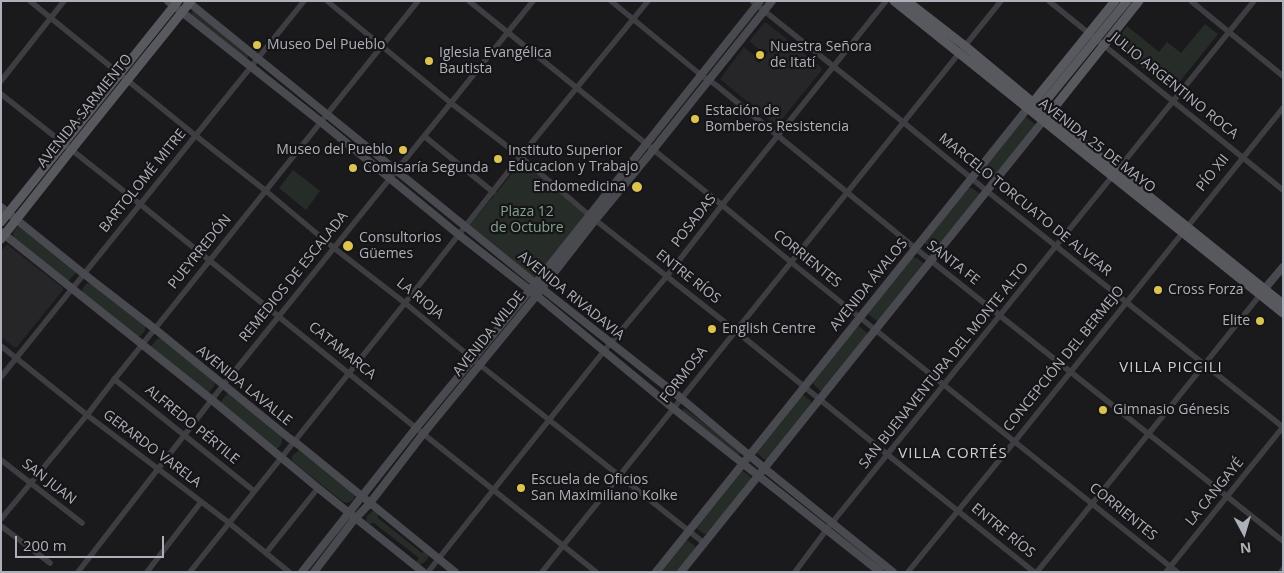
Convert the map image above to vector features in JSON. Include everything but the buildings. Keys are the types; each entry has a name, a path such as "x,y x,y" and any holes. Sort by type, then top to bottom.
{"main road":[{"name":"AVENIDA WILDE","path":"302,572 532,286 653,150 772,1"},
{"name":"AVENIDA 25 DE MAYO","path":"894,1 962,49"},
{"name":"AVENIDA 25 DE MAYO","path":"907,1 1045,118 1262,292 1283,313"},
{"path":"1096,40 1115,1"},
{"path":"681,572 1045,118 1096,40 1127,1"},
{"path":"1033,107 1096,40 1139,1"},
{"name":"AVENIDA RIVADAVIA","path":"189,2 466,226 532,286 536,296 674,409 880,572"},
{"name":"AVENIDA SARMIENTO","path":"1,222 5,210 189,2"},
{"name":"AVENIDA RIVADAVIA","path":"174,3 182,12 391,178 458,235 532,286 542,288 682,399 893,572"},
{"name":"AVENIDA SARMIENTO","path":"2,235 17,220 71,150 124,77 174,3"},
{"name":"AVENIDA WILDE","path":"314,572 423,434 536,296 646,144 756,3"},
{"name":"AVENIDA ÁVALOS","path":"656,572 915,248 1033,107"},
{"path":"358,152 364,144"},
{"name":"AVENIDA LAVALLE","path":"5,210 155,328 455,572"},
{"path":"2,235 212,400 423,572"},
{"path":"1262,292 1283,267"},
{"name":"AVENIDA 25 DE MAYO","path":"1262,292 1283,304"}],"street":[{"name":"LA RIOJA","path":"30,1 334,248 406,303 480,365 704,543"},
{"path":"1,81 64,1"},
{"name":"BARTOLOMÉ MITRE","path":"1,377 304,1"},
{"name":"ENTRE RÍOS","path":"327,1 451,103 521,157 592,217 736,330 888,455 1036,572"},
{"name":"PUEYRREDÓN","path":"1,519 87,415 418,1"},
{"name":"CORRIENTES","path":"469,1 1092,503 1168,569 1177,572"},
{"name":"REMEDIOS DE ESCALADA","path":"78,572 212,400 533,1"},
{"name":"SANTA FE","path":"611,1 931,261 1283,541"},
{"path":"190,572 228,522 406,303 458,235 648,1"},
{"name":"POSADAS","path":"428,572 886,1"},
{"name":"FORMOSA","path":"542,572 1001,1"},
{"name":"JULIO ARGENTINO ROCA","path":"1049,1 1283,190"},
{"path":"1192,1 1283,76"},
{"name":"SAN BUENAVENTURA DEL MONTE ALTO","path":"795,572 827,529 1254,1"},
{"name":"MARCELO TORCUATO DE ALVEAR","path":"756,3 972,179 1283,427"},
{"name":"CATAMARCA","path":"1,94 280,316 423,434 596,572"},
{"name":"PÍO XII","path":"1185,229 1283,108"},
{"path":"424,136 493,192"},
{"name":"CONCEPCIÓN DEL BERMEJO","path":"908,572 1185,229"},
{"path":"1036,572 1262,292"},
{"name":"GERARDO VARELA","path":"1,346 87,415 228,522 289,572"},
{"name":"ALFREDO PÉRTILE","path":"114,379 254,491"},
{"name":"LA CANGAYÉ","path":"1168,569 1283,427"},
{"name":"SAN JUAN","path":"1,460 82,523"},
{"path":"266,553 318,488"},
{"path":"148,572 201,502"},
{"path":"1,526 50,563"}],"shaded area":[{"path":"764,23 767,23 821,67 822,70 778,124 774,124 720,79 744,47 756,57 755,60 759,63 764,59 768,52 763,49 761,51 749,41"},
{"path":"7,245 63,288 17,347 14,347 1,337 1,251"}],"green space":[{"path":"193,11 249,55 247,59 192,15"},
{"path":"1205,24 1218,34 1173,90 1170,90 1114,45 1127,26 1159,52 1167,42 1181,53"},
{"path":"1026,117 1035,124 1035,127 992,181 989,181 981,175 981,171"},
{"name":"Plaza 12 de Octubre","path":"524,163 584,214 585,217 536,277 532,277 471,228 470,225 520,164"},
{"path":"293,170 320,191 306,210 279,188"},
{"path":"968,188 972,188 979,193 979,196 937,250 933,251 925,244 925,240"},
{"path":"18,226 75,268 76,273 68,281 14,239 13,233"},
{"path":"911,257 917,258 923,263 924,267 881,320 877,321 869,315 868,311"},
{"path":"87,283 92,284 145,325 145,331 140,336 136,336 83,294 82,289"},
{"path":"856,326 860,327 868,335 821,391 812,383"},
{"path":"158,338 163,339 215,383 209,392 204,391 151,349 151,346"},
{"path":"228,393 283,436 281,445 278,448 273,448 223,405 221,401"},
{"path":"803,395 811,401 812,405 768,459 764,459 757,453 757,450 799,396"},
{"path":"684,408 741,451 741,454 738,455 683,411"},
{"path":"299,450 355,495 354,499 346,503 342,501 292,461 292,456"},
{"path":"743,471 751,477 751,481 708,534 704,534 696,528 697,524 738,472"},
{"path":"374,510 378,513 378,518 422,553 426,550 429,553 425,562 419,565 416,562 419,558 374,523 369,524 366,521 367,516"},
{"path":"684,540 695,546 695,551 678,572 658,572"}],"place":[{"name":"Museo Del Pueblo","path":"257,45"},
{"name":"Nuestra Señora de Itatí","path":"760,55"},
{"name":"Iglesia Evangélica Bautista","path":"429,61"},
{"name":"Estación de Bomberos Resistencia","path":"695,119"},
{"name":"Museo del Pueblo","path":"403,150"},
{"name":"Instituto Superior Educacion y Trabajo","path":"498,159"},
{"name":"Comisaría Segunda","path":"353,168"},
{"name":"Endomedicina","path":"637,187"},
{"name":"Consultorios Güemes","path":"348,246"},
{"name":"Cross Forza","path":"1158,290"},
{"name":"Elite","path":"1260,321"},
{"name":"English Centre","path":"712,329"},
{"name":"Gimnasio Génesis","path":"1103,410"},
{"name":"Escuela de Oficios San Maximiliano Kolke","path":"521,488"}],"district":[{"name":"VILLA PICCILI","path":"1171,368"},
{"name":"VILLA CORTÉS","path":"953,454"}]}
